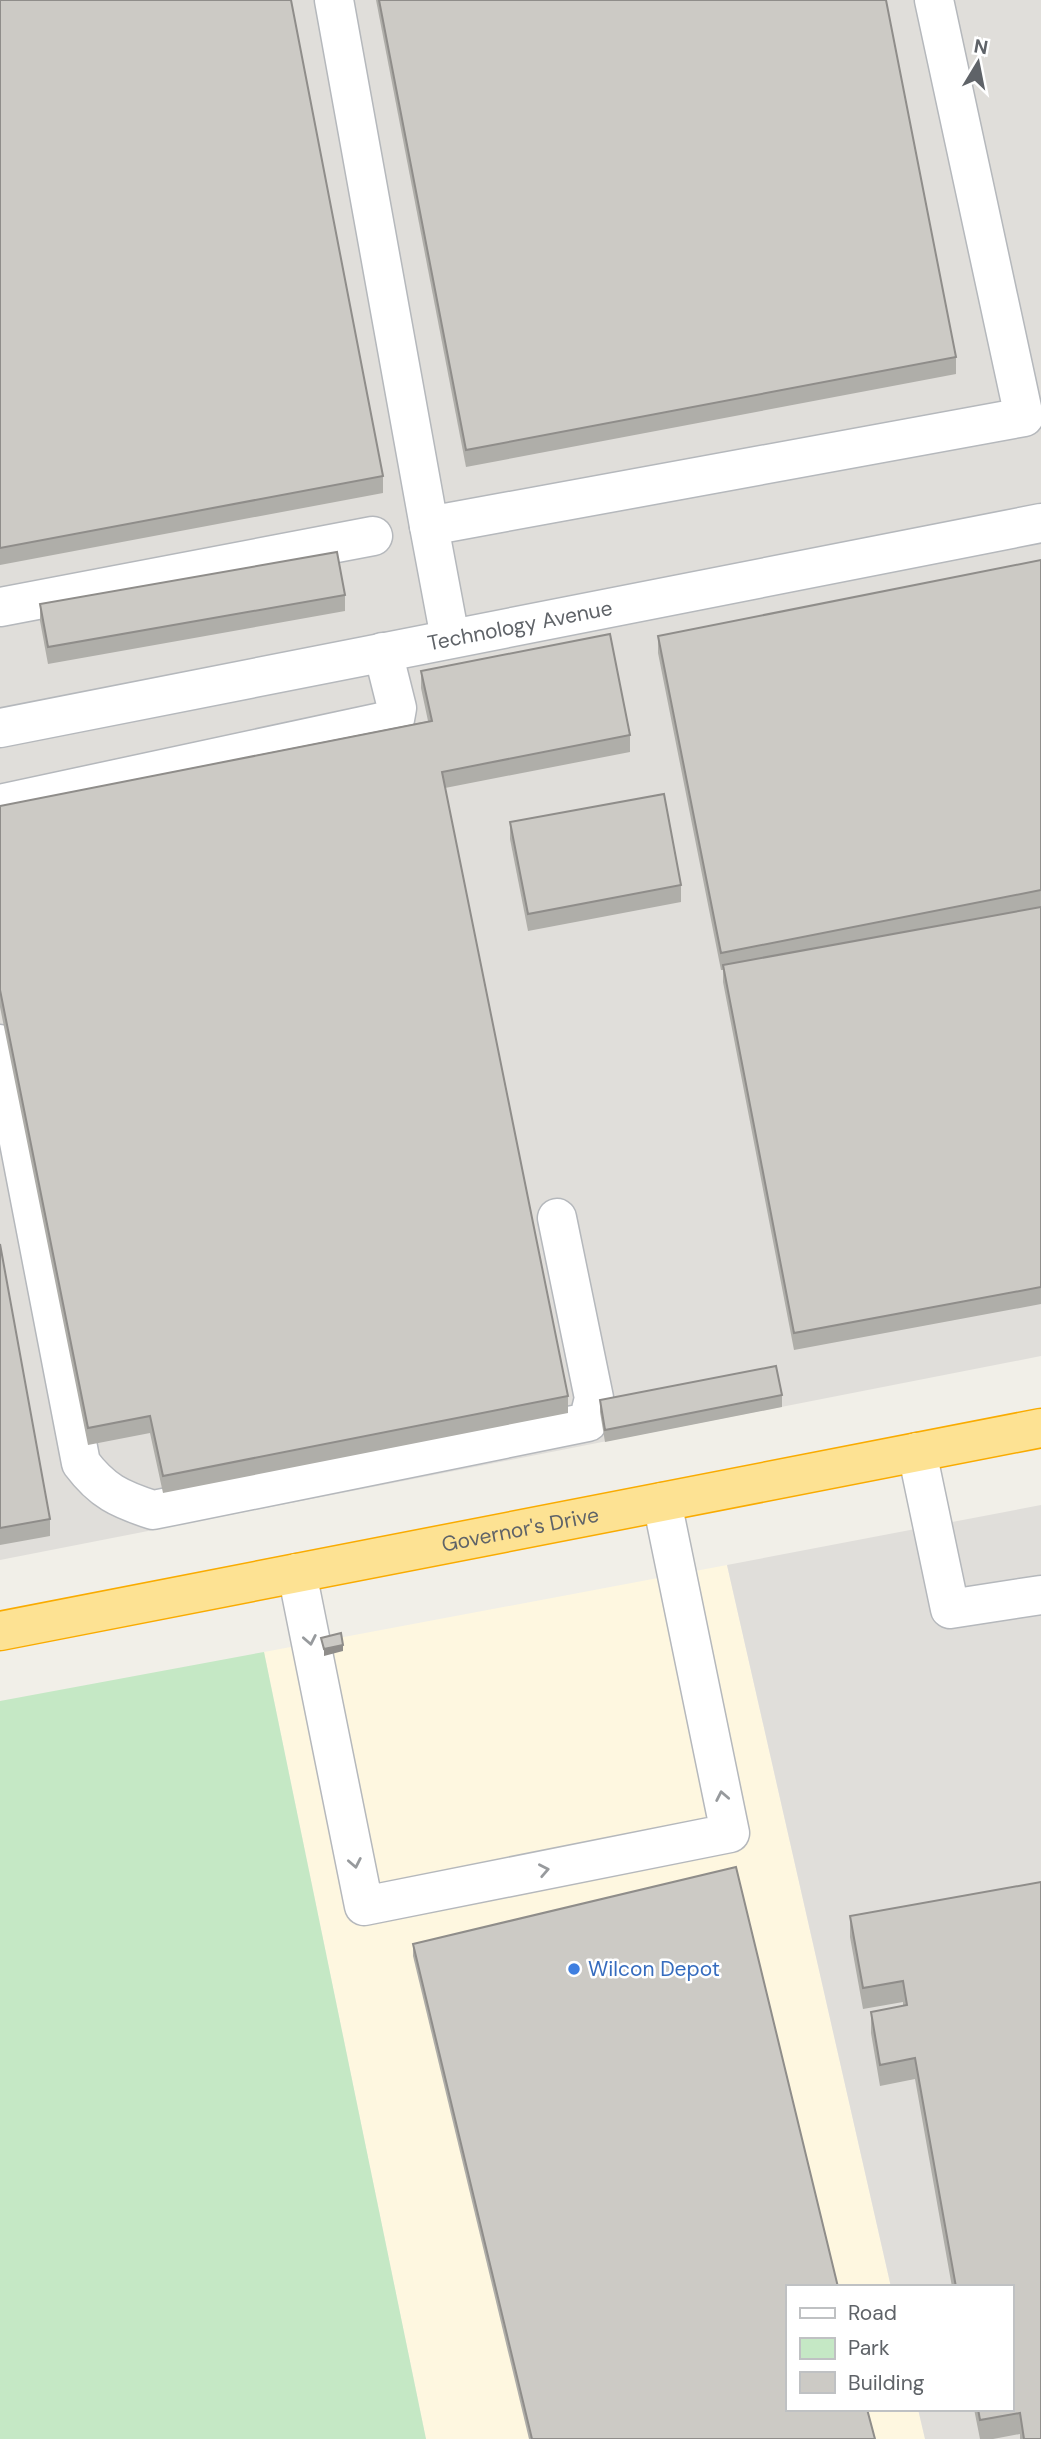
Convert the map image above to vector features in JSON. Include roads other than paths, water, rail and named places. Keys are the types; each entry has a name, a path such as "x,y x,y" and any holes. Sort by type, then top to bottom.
{"highway":[{"name":"Governor's Drive","path":"0,1631 1041,1428"}],"street":[{"path":"334,0 450,638"},
{"path":"429,526 1024,417 934,0"},
{"name":"Technology Avenue","path":"0,728 1041,523"},
{"path":"0,607 373,536"},
{"path":"0,804 395,719 397,708 383,652"},
{"path":"0,1044 81,1463 96,1483 122,1500 153,1510 588,1422 594,1398 557,1217"},
{"path":"917,1452 950,1609 1041,1595"},
{"path":"297,1573 364,1906 391,1901 730,1833 662,1502"}],"place":[{"name":"Wilcon Depot","path":"574,1969"}]}
